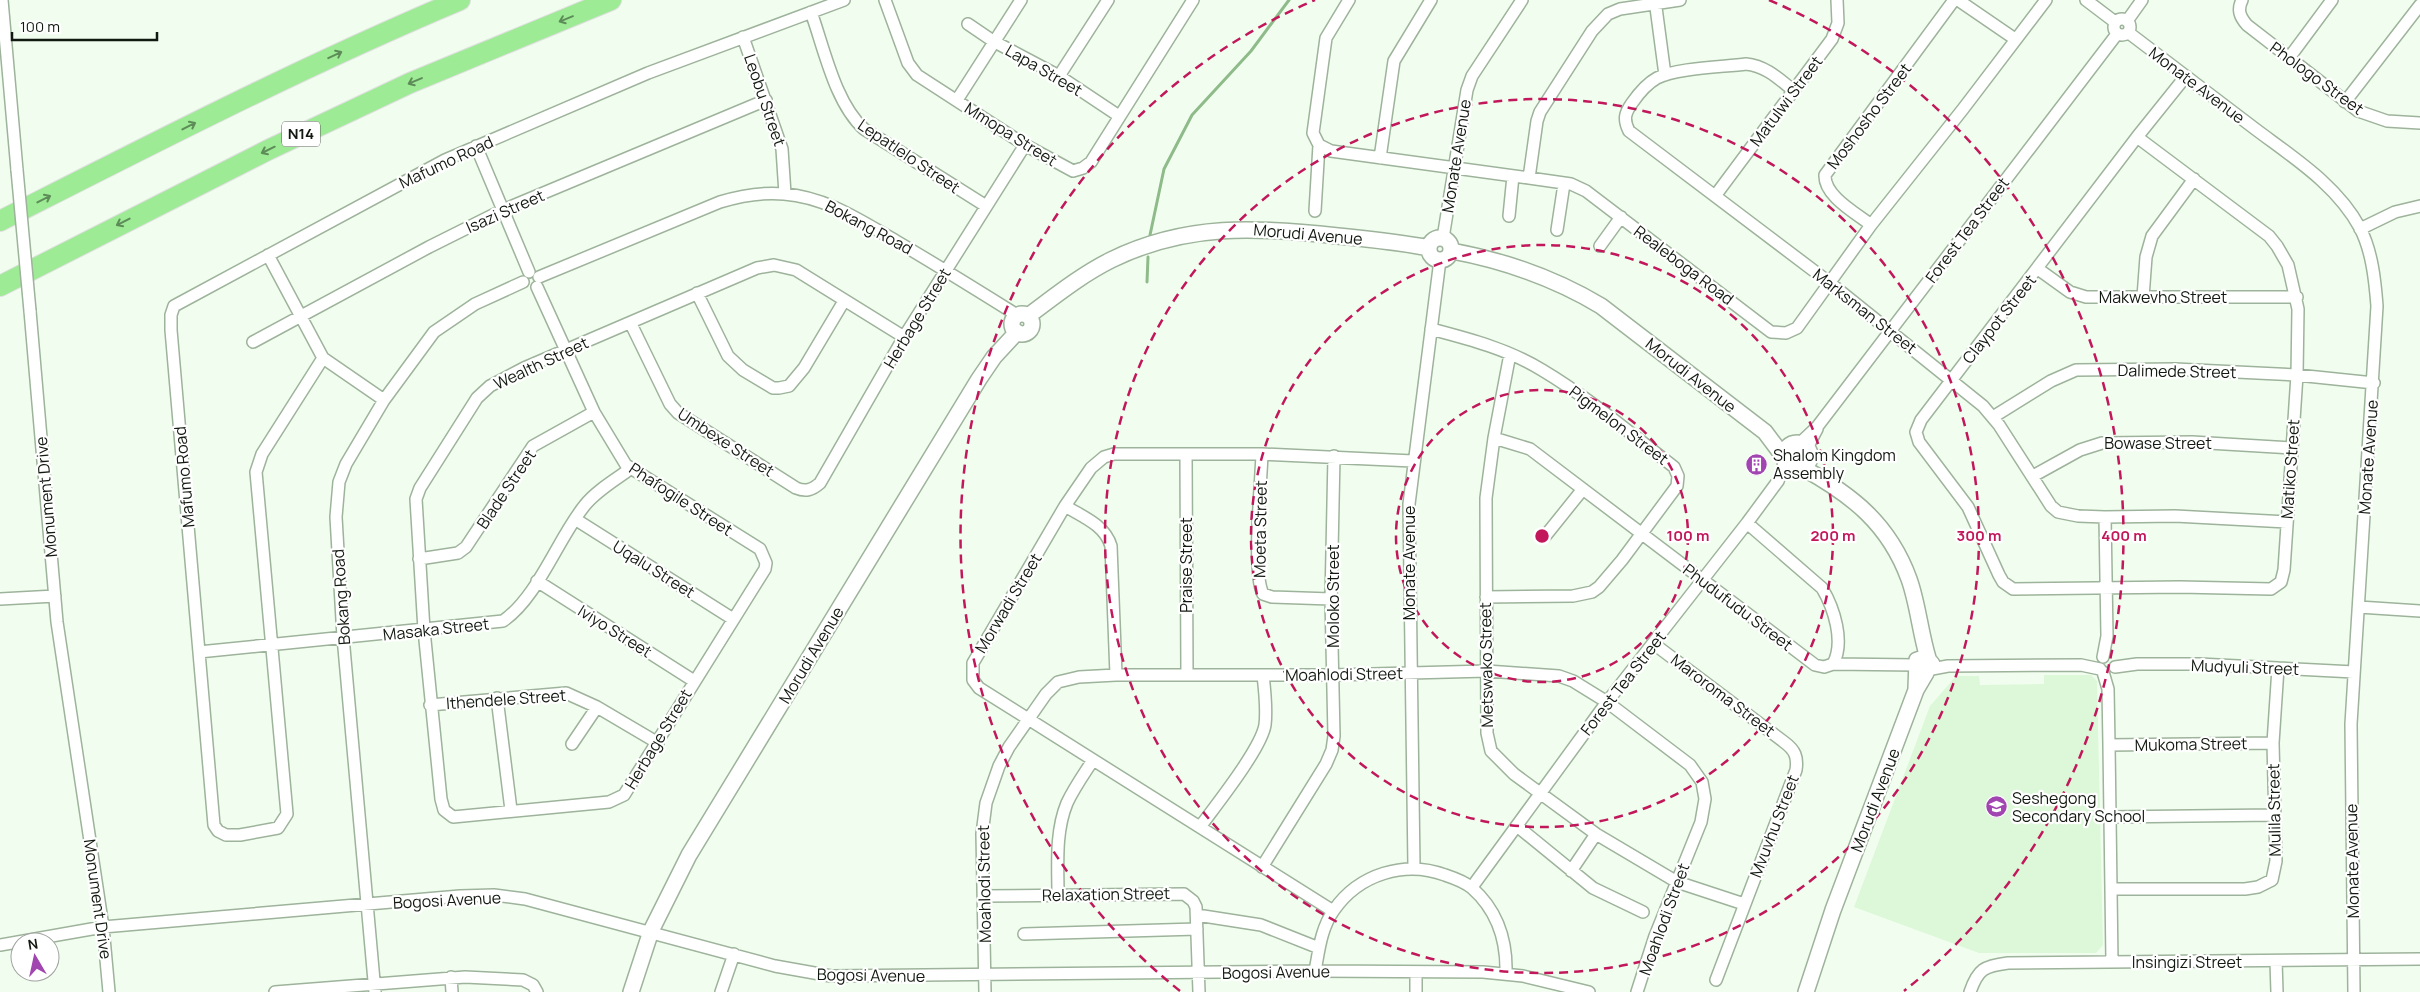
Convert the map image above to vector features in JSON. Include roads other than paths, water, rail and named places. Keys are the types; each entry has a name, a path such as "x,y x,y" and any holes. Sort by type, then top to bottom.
{"highway":[{"path":"0,221 258,91 384,32 460,0"},
{"name":"N14","path":"0,286 268,150 410,83 611,0"}],"street":[{"name":"Monument Drive","path":"2,0 54,596 103,927 109,992"},
{"name":"Mafumo Road","path":"323,358 262,454 256,472 286,814 278,828 240,835 222,834 214,825 198,652 171,314 174,306 405,180 476,146 648,73 844,0"},
{"name":"Mmopa Street","path":"885,0 913,71 1025,145 1069,170 1076,170 1091,162 1193,0"},
{"path":"957,100 1021,0"},
{"path":"1058,76 1108,0"},
{"path":"1315,211 1318,145 1313,133 1326,38 1349,0"},
{"path":"1380,158 1394,60 1431,0"},
{"name":"Monate Avenue","path":"1444,238 1463,104 1472,76 1522,0"},
{"path":"1529,178 1540,112 1596,25 1608,14 1620,9 1655,2 1680,0"},
{"name":"Matulwi Street","path":"1715,196 1794,92 1836,31 1839,14 1837,0"},
{"path":"1956,0 2015,40"},
{"name":"Moshosho Street","path":"1870,225 1834,195 1826,184 1825,175 1956,0"},
{"name":"Realeboga Road","path":"1318,145 1331,151 1529,178 1564,184 1586,191 1771,332 1776,334 1786,333 1797,328 1870,225 2046,0"},
{"path":"2086,0 2115,22"},
{"path":"2127,21 2142,0"},
{"name":"Phologo Street","path":"2242,0 2239,6 2241,18 2345,102 2375,118 2387,121 2420,122"},
{"path":"2289,58 2332,0"},
{"path":"1655,2 1664,75"},
{"path":"2345,102 2420,5"},
{"name":"Lepatlelo Street","path":"811,12 841,96 856,122 864,129 986,206"},
{"path":"2121,19 2127,21 2130,28 2129,33 2123,36 2117,34 2113,28 2115,22 2121,19"},
{"name":"Lapa Street","path":"968,24 993,41 1058,76 1119,116"},
{"name":"Monate Avenue","path":"2129,33 2332,190 2360,229 2375,279 2377,306 2374,383 2351,724 2354,992"},
{"name":"Forest Tea Street","path":"1472,887 1607,702 1654,644 1797,456 1815,436 1817,427 2117,34"},
{"name":"Leobu Street","path":"743,37 783,153 785,194"},
{"name":"Marksman Street","path":"1794,92 1768,70 1757,65 1746,64 1664,75 1650,82 1639,93 1625,114 1629,131 1890,330 1952,380 1993,417 2051,506 2058,512 2105,518 2175,516 2286,522"},
{"name":"Claypot Street","path":"1998,575 1968,507 1919,442 1917,428 1921,420 2137,137 2186,76"},
{"name":"Isazi Street","path":"253,342 503,210 766,100"},
{"name":"Matiko Street","path":"1998,575 2007,586 2019,590 2180,587 2265,590 2274,588 2281,582 2284,570 2297,375 2298,320 2296,297 2288,265 2277,246 2252,222 2137,137"},
{"name":"Herbage Street","path":"809,490 820,483 904,337 1025,145"},
{"name":"Phafogile Street","path":"476,146 594,412 613,446 630,469 760,549 764,558 765,569"},
{"path":"1509,216 1513,176"},
{"path":"2143,297 2146,257 2152,236 2194,179"},
{"path":"1557,230 1564,184"},
{"name":"Bokang Road","path":"375,988 343,637 336,517 339,482 346,464 384,400 434,332 475,304 522,282 528,288 535,279 720,202 745,196 785,194 817,201 844,211 1023,316"},
{"path":"2360,229 2395,212 2420,206"},
{"path":"1600,246 1621,217"},
{"name":"Morudi Avenue","path":"631,992 650,931 689,855 979,379 994,357 1017,332 1024,333 1030,329 1032,322 1023,316 1111,260 1168,239 1202,232 1272,229 1429,248"},
{"path":"1444,238 1450,243 1446,256 1433,257 1429,248 1434,239 1444,238"},
{"path":"268,255 323,358 384,400"},
{"name":"Monate Avenue","path":"1414,867 1408,530 1413,461 1431,329 1446,256"},
{"name":"Morudi Avenue","path":"1446,256 1504,262 1530,271 1577,292 1601,306 1854,500 1889,538 1909,579 1922,638 1924,665 1833,910 1806,992"},
{"name":"Wealth Street","path":"460,817 450,816 442,803 430,705 416,506 417,493 477,398 490,386 567,350 631,324 696,293 757,268 774,265 796,270 904,337"},
{"name":"Makwevho Street","path":"2038,269 2062,288 2078,296 2097,298 2296,297"},
{"path":"696,293 728,356 743,370 774,388 789,386 804,368 844,301"},
{"name":"Umbexe Street","path":"631,324 675,410 796,488 809,490"},
{"name":"Pigmelon Street","path":"1431,329 1480,342 1540,369 1565,385 1674,467 1678,476 1677,486 1599,587 1586,594 1486,597"},
{"name":"Metswako Street","path":"1510,354 1494,438 1485,511 1487,733 1491,750 1514,774 1596,834 1676,882"},
{"name":"Dalimede Street","path":"1993,417 2051,381 2076,370 2175,369 2297,375 2374,383"},
{"name":"Blade Street","path":"419,559 458,553 466,547 533,446 594,412"},
{"name":"Phudufudu Street","path":"1494,438 1530,449 1815,665 1829,665"},
{"name":"Bowase Street","path":"2033,476 2080,450 2102,443 2192,442 2291,448"},
{"name":"Morwadi Street","path":"1333,911 1093,760 1027,721 978,688 973,680 973,663 1065,506 1091,468 1104,457 1114,454 1262,454 1413,461"},
{"name":"Praise Street","path":"1186,454 1187,675"},
{"name":"Moeta Street","path":"1262,454 1258,569 1260,589 1263,594 1272,597 1331,599"},
{"name":"Moloko Street","path":"1262,867 1329,758 1334,736 1331,599 1334,456"},
{"name":"Masaka Street","path":"198,652 503,621 519,606 537,581 587,502 630,469"},
{"path":"1546,534 1583,489"},
{"path":"1065,506 1097,525 1109,538 1111,546 1116,675"},
{"path":"2105,518 2112,962"},
{"name":"Uqalu Street","path":"575,519 733,619"},
{"path":"1747,523 1822,588 1828,597 1836,624 1838,647 1829,665"},
{"name":"Herbage Street","path":"460,817 511,810 609,802 620,798 658,743 694,680 765,569"},
{"name":"Iviyo Street","path":"537,581 694,680"},
{"path":"0,599 54,596"},
{"path":"2358,607 2420,611"},
{"name":"Maroroma Street","path":"1654,644 1792,747"},
{"name":"Mudyuli Street","path":"1829,665 2137,664 2354,672"},
{"name":"Mulila Street","path":"2111,889 2245,889 2266,884 2275,874 2273,743 2278,668"},
{"name":"Moahlodi Street","path":"985,992 982,834 986,803 999,766 1027,721 1046,694 1058,682 1079,677 1116,675 1333,675 1487,671 1559,676 1573,681 1607,702 1690,765 1702,782 1704,809 1655,936 1637,992"},
{"path":"1200,827 1258,744 1264,727 1266,708 1263,675"},
{"name":"Ithendele Street","path":"430,705 566,693 597,707 658,743"},
{"path":"498,698 511,810"},
{"path":"572,744 597,707"},
{"name":"Mukoma Street","path":"2109,745 2273,743"},
{"name":"Mvuvhu Street","path":"1716,980 1796,770 1796,758 1792,747"},
{"path":"1058,895 1058,844 1062,818 1070,798 1093,760"},
{"path":"2109,816 2274,815"},
{"path":"1517,826 1593,888 1643,912"},
{"path":"1571,870 1596,834"},
{"path":"1315,971 1322,933 1333,911 1350,892 1362,883 1394,870 1414,867 1434,871 1472,887 1490,908 1502,933 1506,947 1506,974"},
{"path":"1676,882 1744,904"},
{"name":"Relaxation Street","path":"984,896 1184,894 1194,901 1197,915"},
{"name":"Bogosi Avenue","path":"0,945 103,927 460,896 510,897 542,902 794,970 831,976 985,976 1315,971 1416,972 1506,974 1589,992"},
{"name":"Morudi Avenue","path":"1797,992 1833,910"},
{"path":"1199,992 1197,915 1261,925 1319,948"},
{"path":"1024,934 1197,929"},
{"path":"721,992 734,954"},
{"name":"Insingizi Street","path":"1970,992 1978,973 1991,965 2420,959"},
{"path":"2276,961 2277,992"},
{"path":"1416,972 1416,992"},
{"path":"450,977 452,992"},
{"path":"275,992 375,988 450,977 523,980 535,989"}],"waterway":[{"path":"1150,235 1164,169 1192,115 1251,51 1289,0"},
{"path":"1147,282 1148,257"}],"place":[{"name":"Shalom Kingdom Assembly","path":"1757,464"},
{"name":"Seshegong Secondary School","path":"1996,807"}]}
